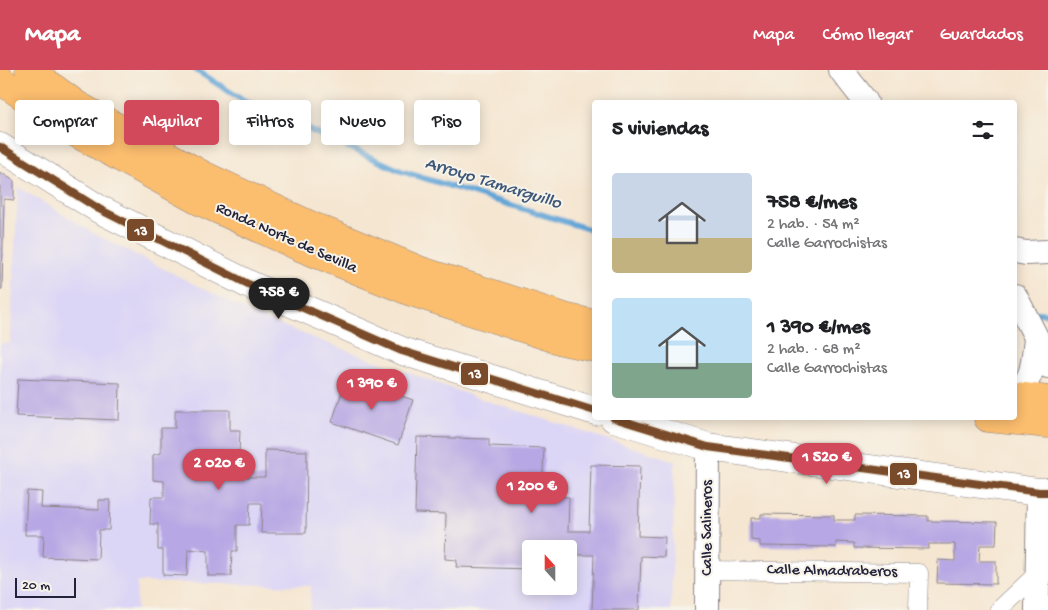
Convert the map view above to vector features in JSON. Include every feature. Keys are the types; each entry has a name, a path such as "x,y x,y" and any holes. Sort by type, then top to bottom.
{"highway":[{"name":"Ronda Norte de Sevilla","path":"29,70 78,105 203,175 310,225 419,270 568,318 592,323"},
{"name":"Ronda Norte de Sevilla","path":"0,80 82,136 197,200 294,244 411,292 562,341 592,347"},
{"path":"1017,395 1048,400"},
{"path":"1008,420 1048,424"}],"street":[{"path":"841,70 864,100"},
{"path":"0,148 99,209 248,284 402,351 592,411"},
{"path":"1017,251 1048,252"},
{"path":"1017,300 1048,366"},
{"path":"1017,393 1024,388 1031,373 1036,337"},
{"path":"620,420 708,447 1044,492 1043,573 1037,610"},
{"name":"Calle Salineros","path":"707,610 708,447"},
{"name":"Calle Almadraberos","path":"708,570 919,572 918,610"},
{"path":"999,610 1043,573"}],"shaded area":[{"path":"18,187 95,234 253,314 475,397 675,461 671,610 310,610 311,586 137,582 136,610 0,610 0,344 10,343"}],"building":[{"path":"0,172 14,181 14,200 4,199 2,289 0,289"},
{"path":"347,377 413,400 398,445 332,422"},
{"path":"18,379 120,383 119,420 16,416"},
{"path":"175,410 230,410 230,430 240,430 239,454 247,456 247,477 265,477 265,450 307,451 306,533 261,533 262,503 250,503 249,525 237,525 237,551 232,551 231,576 208,576 208,551 188,549 187,576 163,575 163,550 158,550 158,524 150,524 151,497 164,497 164,481 153,480 153,455 161,453 161,428 175,428"},
{"path":"417,437 489,439 489,446 544,448 542,496 569,497 568,531 589,531 591,465 640,466 638,536 665,537 664,557 641,556 639,610 592,610 594,555 578,555 578,540 522,540 522,569 456,567 457,560 445,559 446,514 415,513"},
{"path":"27,491 42,492 41,508 99,510 99,500 110,500 109,530 99,530 98,559 43,557 44,535 25,535"},
{"path":"761,514 834,515 834,520 855,520 855,515 928,516 928,521 997,522 996,545 980,545 979,561 996,561 996,584 937,583 938,560 955,561 955,544 929,544 928,549 854,548 854,543 836,542 836,547 760,546 760,541 751,540 751,518 761,518"}],"waterway":[{"name":"Arroyo Tamarguillo","path":"196,70 241,99 401,171 592,230"},
{"name":"Arroyo Tamarguillo","path":"1029,312 1048,314"}],"transit line":[{"name":"13","path":"0,147 99,209 248,284 402,351 592,410"},
{"name":"13","path":"620,420 708,447 1048,492"}]}
